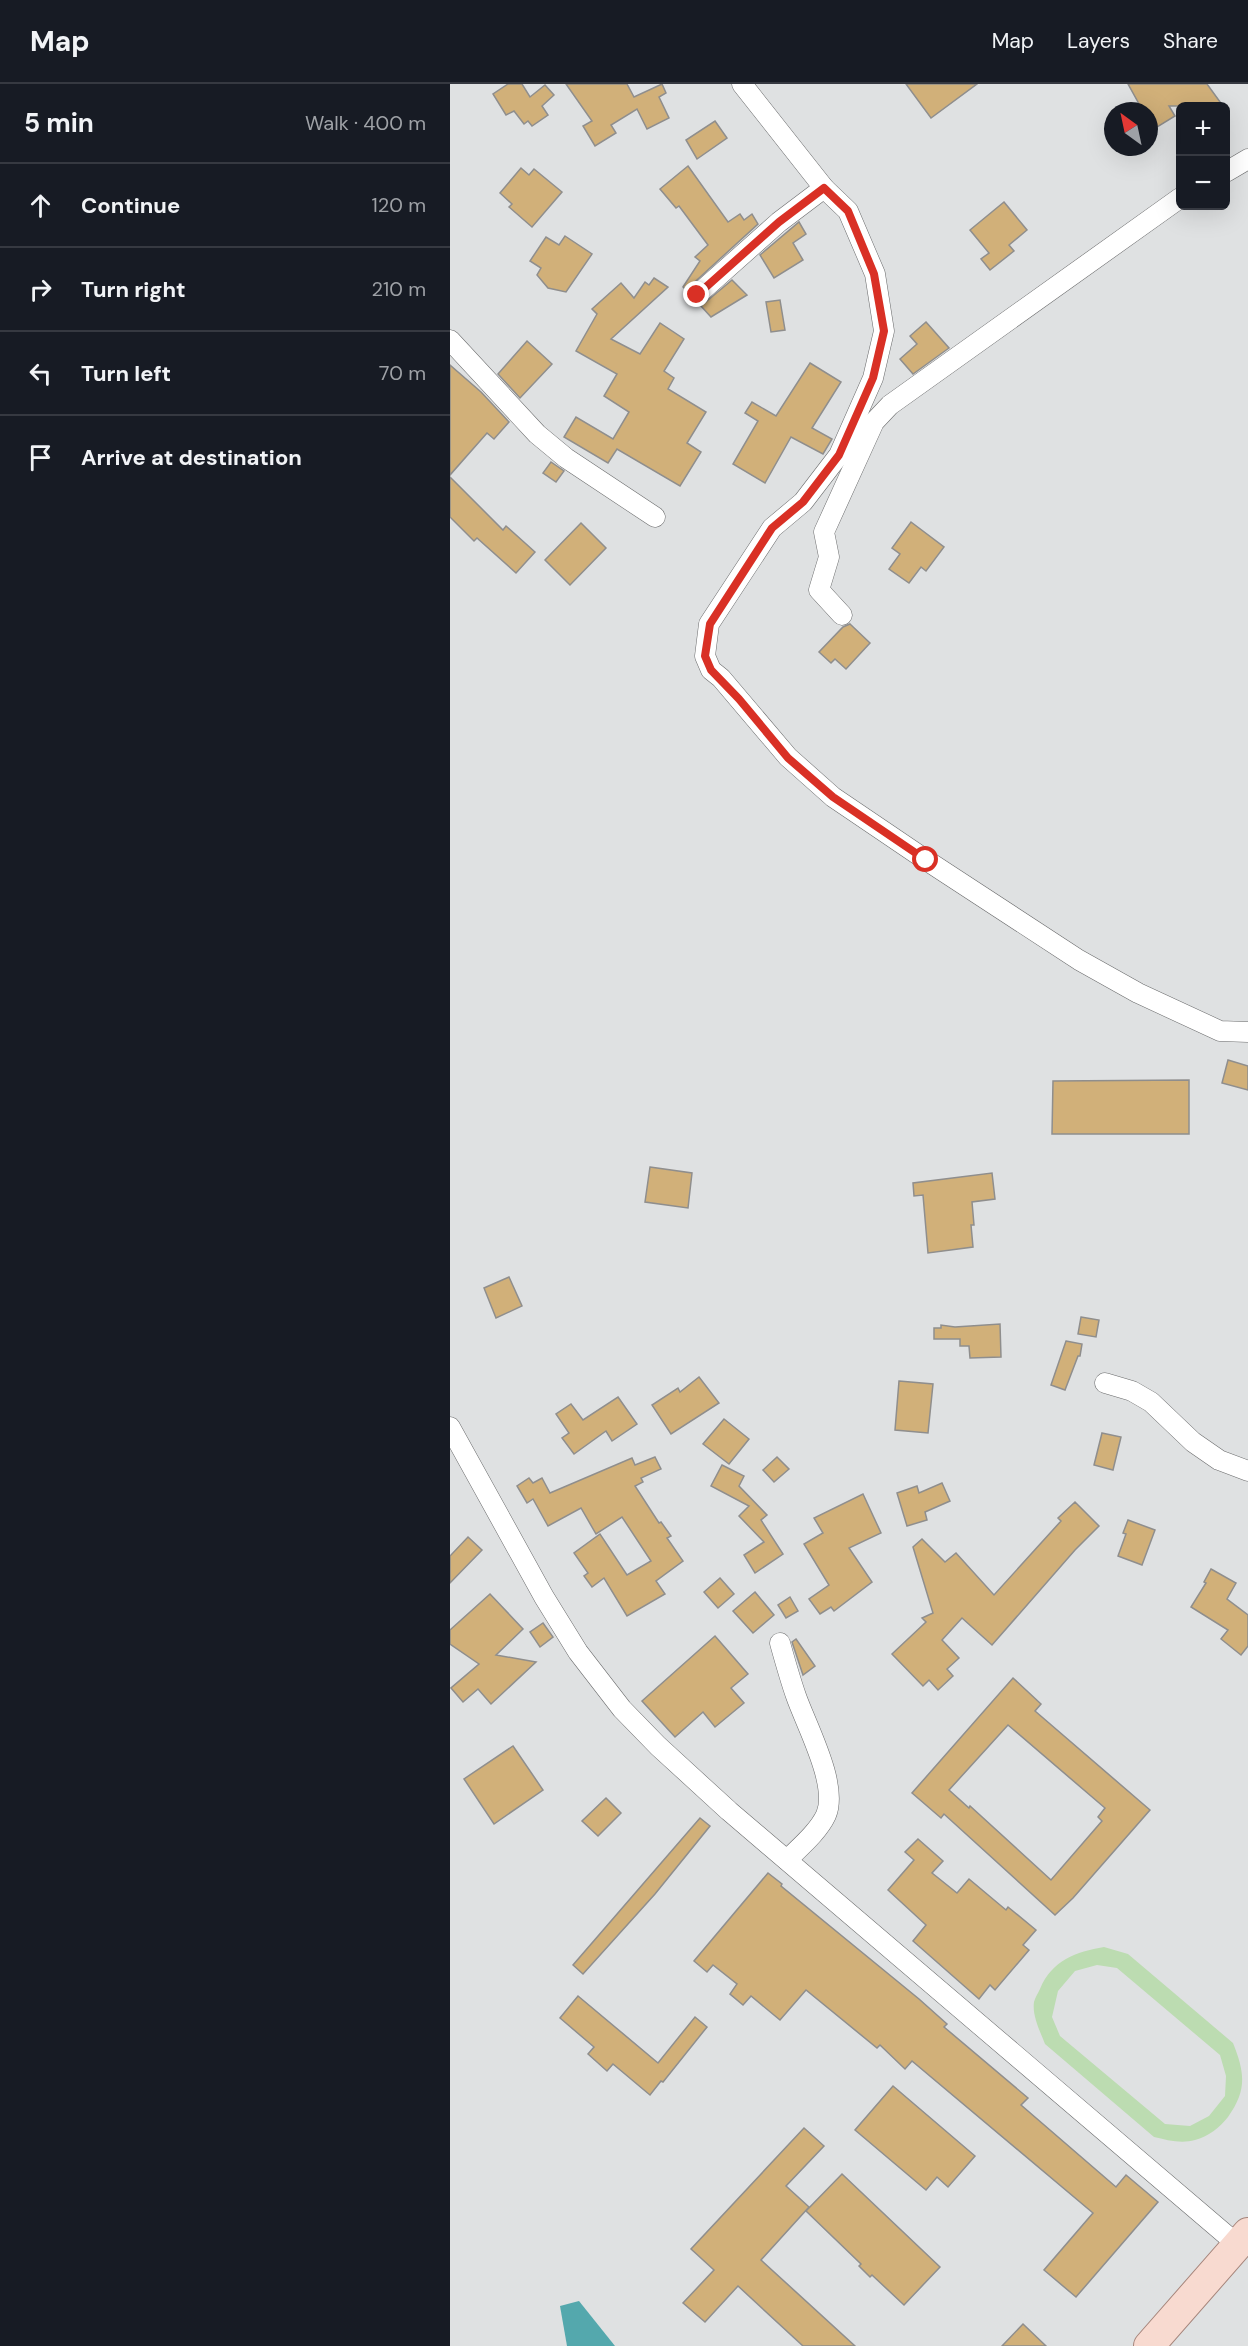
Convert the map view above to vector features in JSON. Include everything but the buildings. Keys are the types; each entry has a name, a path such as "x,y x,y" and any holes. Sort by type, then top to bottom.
{"main road":[{"path":"1149,2346 1243,2239"}],"street":[{"path":"742,84 824,188 848,211 874,274 884,331 873,378 839,455 803,502 772,528 710,624 705,656 711,670 739,699 788,758 833,797 926,860 1079,960 1138,993 1220,1031 1248,1032"},
{"path":"1230,170 1248,159"},
{"path":"697,295 779,222 824,188"},
{"path":"842,615 819,590 829,557 824,532 874,422 890,405 1176,201"},
{"path":"452,347 537,434 566,458 655,517"},
{"path":"1105,1383 1132,1391 1151,1402 1193,1442 1219,1460 1248,1471"},
{"path":"450,1427 578,1652 622,1709 658,1746 787,1860 1243,2239"},
{"path":"780,1643 796,1698 825,1770 828,1803 827,1813 820,1825 787,1860"}],"green space":[{"path":"1104,1947 1128,1954 1233,2043 1242,2072 1241,2090 1228,2117 1209,2134 1200,2139 1185,2142 1154,2137 1045,2044 1034,2013 1034,2002 1045,1979 1058,1964 1066,1959","holes":["1097,1965 1117,1968 1220,2055 1226,2076 1225,2096 1209,2116 1190,2126 1165,2124 1060,2036 1052,2017 1058,1991 1075,1971"]}],"water":[{"path":"579,2301 615,2346 567,2346 560,2306"}],"route":[{"path":"697,295 779,222 824,188 848,211 874,274 884,331 873,378 839,455 803,502 772,528 710,624 705,656 711,670 721,678 788,758 833,797 926,860"}]}
